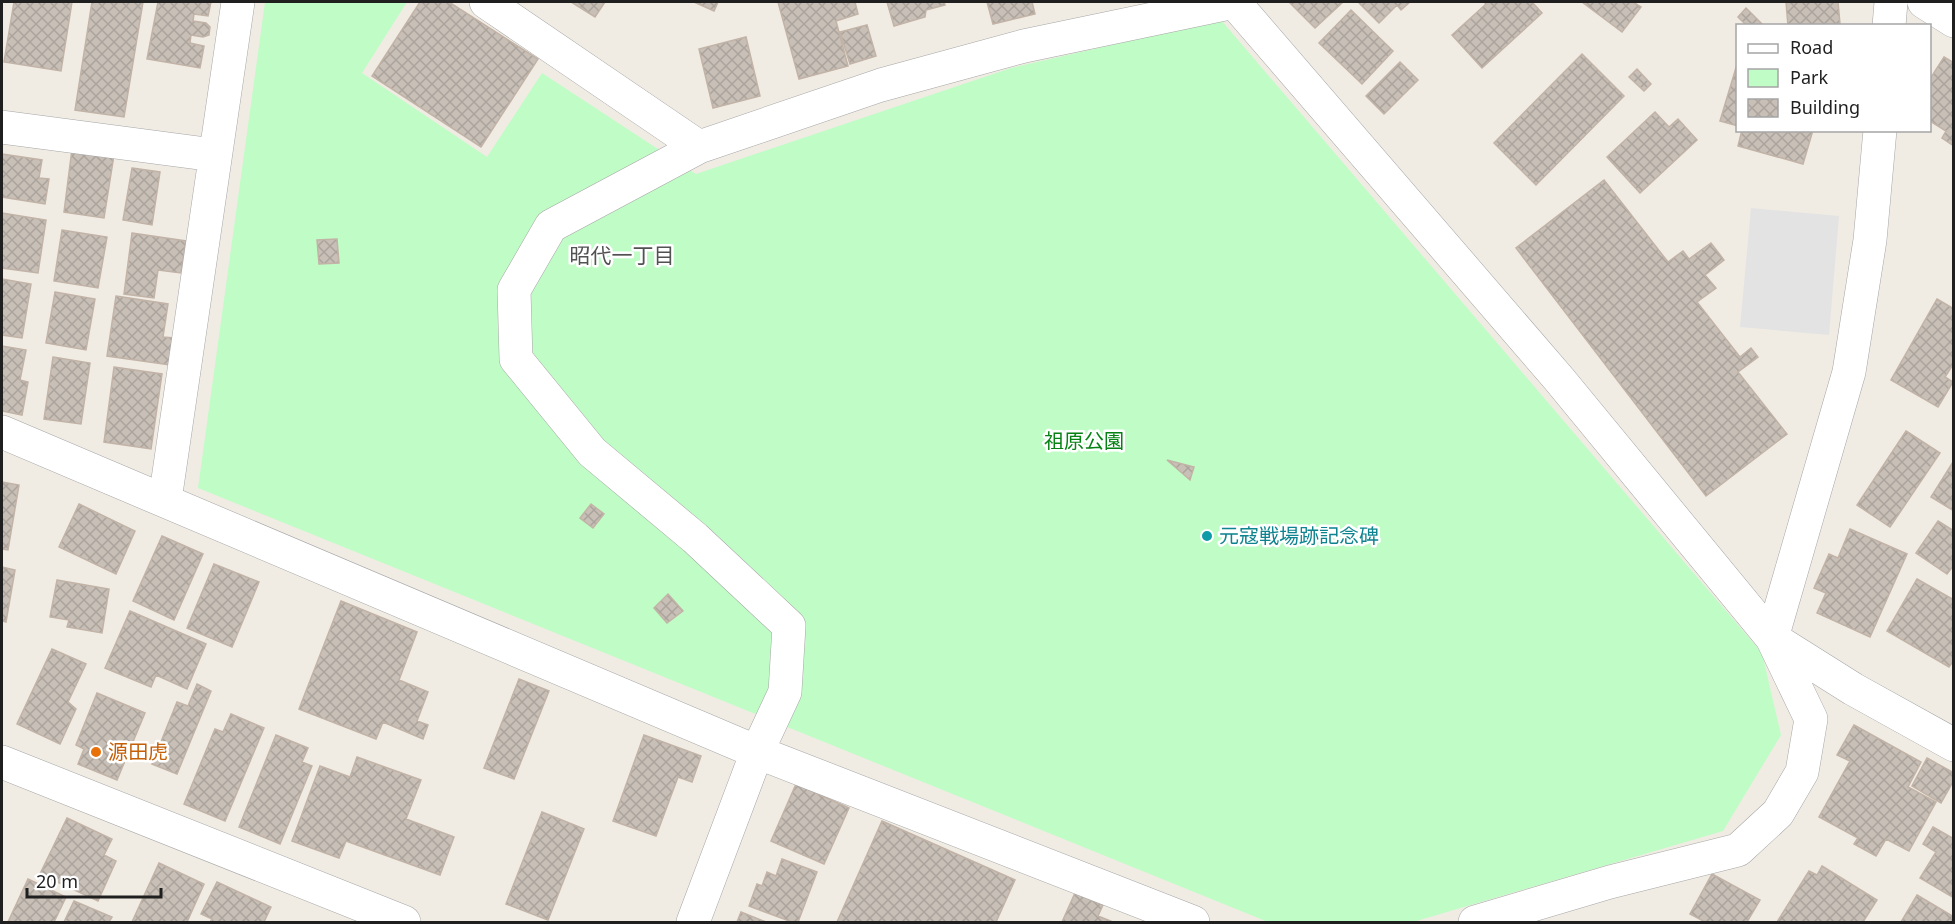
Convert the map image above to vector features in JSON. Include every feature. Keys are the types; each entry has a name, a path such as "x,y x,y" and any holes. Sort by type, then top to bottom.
{"street":[{"path":"165,500 237,2"},
{"path":"486,2 699,147"},
{"path":"693,922 757,752 785,692 789,626 695,538 592,452 516,359 514,290 551,226 699,147 881,86 1013,49 1234,2 1559,380 1772,638 1811,719 1802,772 1778,813 1738,850 1610,882 1475,922"},
{"path":"1889,24 1891,2"},
{"path":"1924,2 1953,21"},
{"path":"2,127 214,155"},
{"path":"1772,638 1849,372 1870,240 1880,132"},
{"path":"2,432 757,752 1193,922"},
{"path":"1772,638 1853,688 1953,745"},
{"path":"2,762 404,922"}],"green space":[{"name":"祖原公園","path":"265,2 407,2 362,73 487,157 542,73 696,174 1011,68 1221,20 1762,653 1781,735 1723,831 1413,922 1268,922 198,488"}],"shaded area":[{"path":"1751,208 1839,216 1829,335 1740,327"}],"building":[{"path":"14,2 72,2 61,71 4,62"},
{"path":"92,2 143,2 124,117 75,110"},
{"path":"158,2 211,2 208,16 194,14 193,21 206,23 210,27 209,35 203,37 191,35 190,43 204,46 200,68 147,59"},
{"path":"420,2 449,2 538,59 481,147 372,76"},
{"path":"571,2 605,2 595,17"},
{"path":"694,2 718,2 714,11"},
{"path":"778,2 855,2 858,14 836,21 848,66 799,79"},
{"path":"887,2 944,2 945,5 926,10 925,17 894,26"},
{"path":"987,2 1032,2 1035,14 993,24"},
{"path":"1289,2 1343,2 1315,28"},
{"path":"1358,2 1410,2 1401,10 1397,5 1379,23"},
{"path":"1484,2 1532,2 1542,13 1482,68 1452,35 1486,4"},
{"path":"1582,2 1633,2 1641,7 1622,32"},
{"path":"1786,2 1838,2 1840,24 1788,24"},
{"path":"1746,8 1762,24 1745,24 1738,17"},
{"path":"1351,10 1393,51 1362,84 1319,43"},
{"path":"867,25 876,56 850,64 840,32"},
{"path":"746,37 760,96 713,108 699,49"},
{"path":"1582,54 1624,96 1536,185 1494,143"},
{"path":"1944,57 1954,63 1954,146 1942,138 1946,131 1931,122 1931,77"},
{"path":"1400,62 1418,80 1384,114 1366,96"},
{"path":"1736,68 1736,125 1720,121"},
{"path":"1637,69 1651,84 1644,91 1629,77"},
{"path":"1655,112 1669,127 1678,119 1697,140 1640,193 1607,157"},
{"path":"1742,132 1812,132 1803,164 1738,146"},
{"path":"72,149 114,155 104,218 64,212"},
{"path":"2,154 42,160 39,178 49,179 45,204 2,197"},
{"path":"132,168 160,172 152,225 123,220"},
{"path":"1604,180 1668,262 1683,251 1689,259 1711,243 1724,260 1705,275 1716,288 1697,302 1740,357 1751,348 1758,357 1738,372 1787,434 1706,496 1516,248"},
{"path":"2,213 46,220 38,273 2,268"},
{"path":"62,230 107,237 98,288 54,281"},
{"path":"132,233 186,241 181,273 158,270 154,298 124,294"},
{"path":"337,239 339,263 319,264 317,240"},
{"path":"2,279 31,284 22,338 2,335"},
{"path":"55,292 95,299 86,350 46,343"},
{"path":"116,296 168,304 163,337 174,338 170,365 107,356"},
{"path":"1937,299 1954,309 1954,363 1945,377 1953,382 1938,407 1891,380"},
{"path":"2,346 26,350 20,380 28,382 22,415 2,411"},
{"path":"53,357 90,363 81,424 44,419"},
{"path":"114,367 162,374 151,449 104,442"},
{"path":"1906,431 1940,453 1890,527 1857,505"},
{"path":"1167,460 1194,467 1190,480"},
{"path":"1954,463 1954,511 1931,497"},
{"path":"2,482 19,485 8,550 2,549"},
{"path":"79,504 135,531 116,574 59,547"},
{"path":"591,504 604,514 593,528 580,518"},
{"path":"1938,521 1954,531 1954,565 1947,574 1916,553"},
{"path":"1850,529 1907,554 1870,637 1817,613 1826,593 1814,588 1829,554 1838,558"},
{"path":"162,536 203,554 174,620 133,601"},
{"path":"214,564 259,582 232,647 187,628"},
{"path":"2,567 15,570 6,622 2,621"},
{"path":"1917,579 1954,600 1954,660 1949,667 1887,631"},
{"path":"57,580 109,589 102,633 67,627 69,620 50,617"},
{"path":"668,594 683,611 667,623 654,608"},
{"path":"341,601 417,632 399,680 428,692 417,721 428,725 423,739 383,722 376,739 299,709"},
{"path":"130,611 206,644 187,689 156,675 151,687 105,668"},
{"path":"52,649 86,664 68,702 76,709 60,744 17,724"},
{"path":"519,679 549,691 514,779 484,768"},
{"path":"197,684 211,691 177,774 152,764 177,702 188,706"},
{"path":"97,693 145,713 117,780 78,764 84,749 76,745"},
{"path":"231,714 264,728 225,821 184,804 215,729 223,732"},
{"path":"1854,725 1921,762 1908,787 1936,802 1909,851 1886,839 1876,856 1854,844 1858,838 1819,817 1850,761 1837,755"},
{"path":"276,735 308,748 302,762 312,766 280,844 239,827"},
{"path":"644,735 701,756 692,782 678,777 656,836 613,821"},
{"path":"357,757 421,780 406,819 454,837 440,875 346,841 339,858 292,841 320,766 350,777"},
{"path":"1927,758 1954,773 1954,780 1941,803 1912,786"},
{"path":"796,784 849,808 824,864 771,841"},
{"path":"542,812 584,829 548,920 506,904"},
{"path":"67,818 112,839 104,855 116,861 98,901 40,874"},
{"path":"882,821 1015,880 996,922 837,922"},
{"path":"1933,827 1954,839 1952,848 1954,849 1954,898 1920,878 1936,852 1923,844"},
{"path":"782,859 817,872 798,922 792,922 749,906 757,884 762,886 767,872 776,876"},
{"path":"159,863 204,884 187,922 132,922"},
{"path":"1822,866 1877,900 1863,922 1777,922 1809,871 1817,875"},
{"path":"1712,874 1760,900 1747,922 1705,922 1690,914"},
{"path":"28,879 66,897 54,922 8,922"},
{"path":"217,882 271,907 264,922 210,922 212,919 201,914"},
{"path":"1075,893 1103,905 1098,916 1113,922 1062,922"},
{"path":"1917,895 1954,917 1954,922 1901,922"},
{"path":"74,901 112,917 109,922 64,922"},
{"path":"741,912 766,922 737,922"}],"place":[{"name":"元寇戦場跡記念碑","path":"1207,536"},
{"name":"源田虎","path":"96,752"}],"district":[{"name":"昭代一丁目","path":"622,256"}]}
